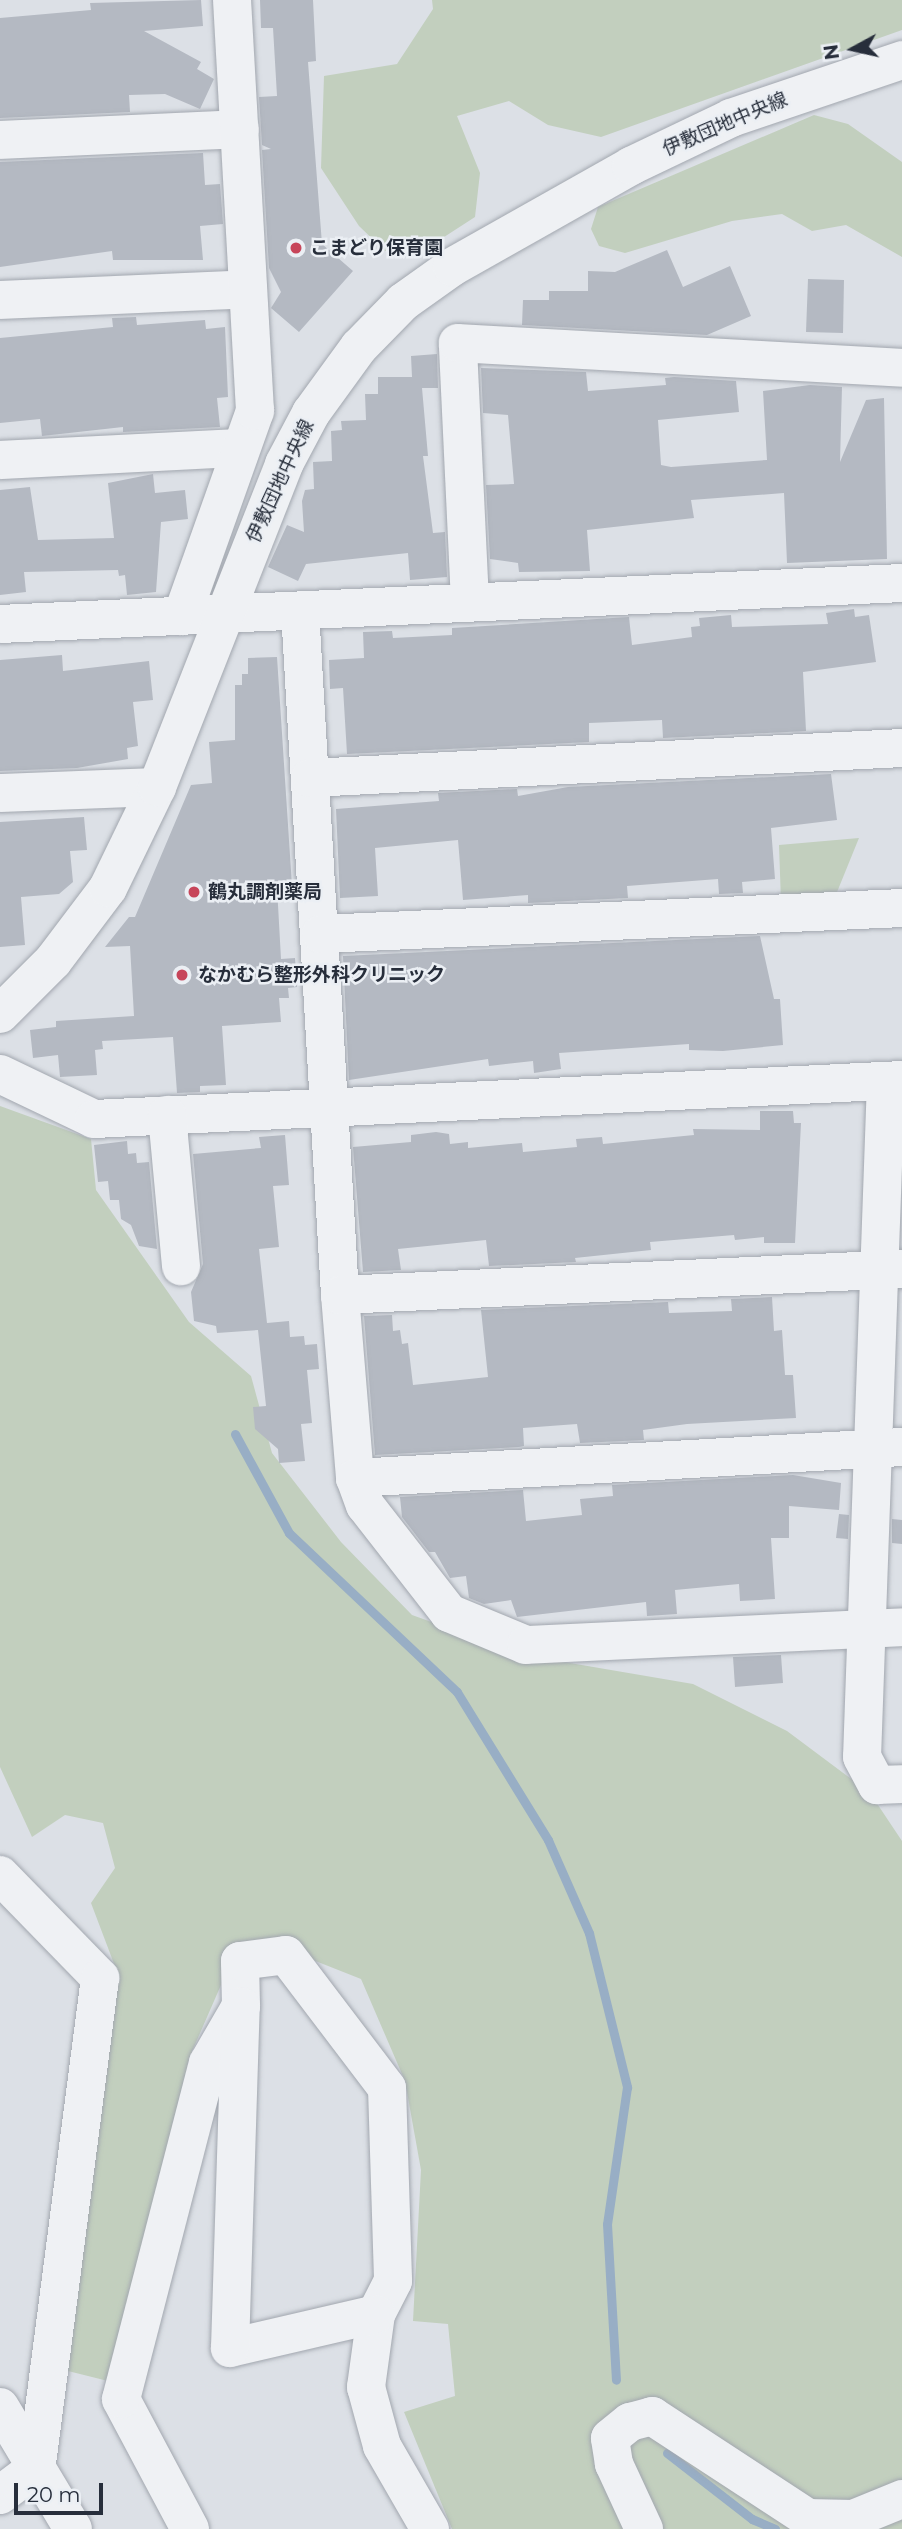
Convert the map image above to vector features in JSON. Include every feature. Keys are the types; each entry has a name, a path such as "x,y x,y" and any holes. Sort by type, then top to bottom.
{"street":[{"path":"182,616 255,411 232,0"},
{"name":"伊敷団地中央線","path":"0,1014 53,961 108,888 157,787 284,464 311,413 359,347 403,302 452,267 669,146 730,118 902,60"},
{"path":"0,140 240,129"},
{"path":"0,300 247,289"},
{"path":"470,602 458,343 881,363 902,368"},
{"path":"0,460 240,449"},
{"path":"0,624 902,583"},
{"path":"300,611 321,934 328,1107 340,1295 355,1478 365,1505 449,1613 526,1645 884,1628"},
{"path":"310,778 902,748"},
{"path":"0,793 157,787"},
{"path":"321,934 902,908"},
{"path":"0,1074 94,1119 894,1081 884,1628 862,1756 877,1785 902,1784"},
{"path":"167,1115 181,1266"},
{"path":"340,1295 890,1269"},
{"path":"355,1478 887,1448"},
{"path":"0,1875 100,1978 36,2468 0,2495"},
{"path":"376,2314 230,2348 241,2006 240,1961 286,1955 387,2088 393,2281 376,2314 366,2387 382,2446 430,2529"},
{"path":"190,2529 121,2399 208,2063 241,2006"},
{"path":"0,2407 73,2529"},
{"path":"644,2529 614,2464 610,2438 630,2422 652,2416 807,2518 853,2519 902,2499"}],"green space":[{"path":"432,0 902,0 902,30 601,137 548,125 509,101 457,116 480,173 475,217 424,250 385,251 359,226 321,168 324,76 397,64 433,9"},
{"path":"814,115 848,124 902,162 902,257 846,225 812,231 782,214 732,221 625,253 599,246 591,229 598,207"},
{"path":"859,838 835,897 781,902 779,845"},
{"path":"0,1106 91,1139 96,1190 189,1322 251,1376 272,1453 341,1542 412,1615 523,1655 693,1684 787,1731 870,1793 902,1841 902,2529 452,2529 404,2412 455,2396 448,2324 413,2321 421,2170 405,2081 361,1979 275,1945 228,1969 190,2056 108,2381 68,2371 116,1969 91,1903 115,1868 103,1823 65,1815 32,1837 0,1767"}],"building":[{"path":"201,0 203,26 144,31 201,62 197,69 214,79 200,109 165,94 129,95 130,112 0,118 0,18 91,10 90,3"},
{"path":"260,0 313,0 316,61 308,62 322,244 353,271 299,332 271,308 281,292 269,268 262,150 271,149 262,145 259,97 277,96 273,28 261,28"},
{"path":"203,153 205,185 220,184 223,224 200,226 203,260 113,260 112,251 0,267 0,162"},
{"path":"667,250 683,287 730,266 751,316 707,335 522,325 523,300 549,300 549,291 588,291 588,271 615,272"},
{"path":"808,279 844,280 843,333 806,332"},
{"path":"136,317 137,325 205,320 206,329 225,327 228,397 217,398 220,427 123,432 123,427 42,436 40,419 0,423 0,338 113,327 112,318"},
{"path":"437,354 438,388 422,388 428,456 423,456 433,533 445,532 447,577 410,580 408,553 306,564 298,581 268,567 287,525 304,532 302,501 305,490 314,489 313,462 332,461 331,431 342,430 341,421 366,420 365,394 378,394 378,377 412,377 411,356"},
{"path":"481,368 586,372 588,391 666,385 665,378 674,377 736,381 739,412 658,420 661,465 671,467 767,460 763,391 810,385 842,387 840,462 866,400 884,398 887,559 787,563 784,493 691,500 694,518 587,530 590,571 519,572 518,563 490,559 486,485 514,484 508,415 483,413"},
{"path":"153,474 155,493 185,490 188,519 161,522 156,592 127,595 125,575 119,576 118,570 24,572 26,592 0,595 0,490 30,487 38,540 114,538 108,483"},
{"path":"854,609 855,617 869,615 876,662 803,672 806,731 663,738 662,720 589,723 589,742 347,754 343,688 330,689 329,660 364,658 363,632 392,631 393,638 452,635 452,628 629,617 632,645 692,637 691,627 700,626 699,618 731,615 732,627 828,624 826,613"},
{"path":"62,655 63,671 149,661 153,700 133,702 138,746 127,748 128,759 77,768 0,771 0,660"},
{"path":"277,657 292,886 277,887 281,959 295,958 297,987 288,988 289,998 279,998 281,1022 222,1026 226,1085 200,1086 200,1092 177,1093 173,1037 102,1041 103,1049 95,1050 97,1075 60,1077 58,1055 33,1058 30,1030 56,1027 56,1021 134,1016 130,946 105,947 129,917 135,917 191,785 212,783 209,742 235,740 235,685 242,685 242,674 248,674 248,658"},
{"path":"831,774 837,820 771,828 775,879 742,882 743,893 719,894 718,879 627,886 628,898 528,903 528,895 463,900 458,840 375,848 378,896 340,898 336,809 439,801 438,793 517,789 518,796 568,787"},
{"path":"84,817 87,850 70,851 73,882 59,894 21,897 25,945 0,947 0,822"},
{"path":"760,936 774,999 780,999 783,1045 723,1051 689,1050 689,1044 559,1053 561,1069 534,1073 533,1061 489,1066 488,1059 349,1080 343,956"},
{"path":"760,1111 793,1111 794,1123 801,1123 795,1243 764,1243 764,1237 735,1240 734,1235 650,1242 651,1250 575,1258 576,1262 489,1266 486,1240 398,1249 401,1270 363,1272 353,1147 411,1142 411,1135 436,1132 449,1134 450,1144 468,1142 468,1148 522,1143 523,1152 577,1147 576,1139 602,1137 603,1144 694,1135 693,1129 760,1130"},
{"path":"285,1135 289,1185 273,1186 279,1247 259,1249 267,1323 289,1321 290,1337 304,1336 305,1345 317,1344 319,1369 307,1370 312,1423 301,1424 305,1461 279,1463 278,1449 255,1429 253,1407 266,1406 258,1330 217,1333 216,1326 194,1321 191,1292 203,1264 193,1154 261,1148 259,1137"},
{"path":"127,1141 128,1154 136,1153 137,1163 149,1162 157,1249 139,1246 131,1225 121,1219 119,1200 110,1200 108,1181 98,1182 94,1145"},
{"path":"772,1297 774,1331 782,1330 785,1375 793,1375 796,1418 687,1424 643,1430 644,1440 580,1443 577,1424 523,1428 524,1446 519,1447 375,1455 364,1316 392,1315 393,1331 400,1330 402,1344 408,1343 413,1385 488,1377 481,1310 668,1302 669,1313 732,1311 731,1299"},
{"path":"793,1475 841,1483 839,1510 789,1506 789,1538 771,1538 775,1599 740,1601 739,1584 675,1590 677,1614 647,1616 646,1602 517,1617 511,1600 484,1604 469,1598 466,1576 450,1578 435,1552 429,1552 402,1517 400,1497 523,1490 526,1521 582,1515 580,1499 613,1496 612,1485"},
{"path":"839,1514 849,1515 848,1539 836,1538"},
{"path":"892,1519 902,1520 902,1544 892,1543"},
{"path":"781,1655 783,1683 735,1687 733,1657"}],"waterway":[{"path":"235,1434 289,1533 457,1692 548,1840 589,1933 627,2087 607,2224 616,2380"},
{"path":"667,2453 752,2519 775,2529"}],"place":[{"name":"こまどり保育園","path":"296,248"},
{"name":"鶴丸調剤薬局","path":"194,892"},
{"name":"なかむら整形外科クリニック","path":"182,975"}]}
